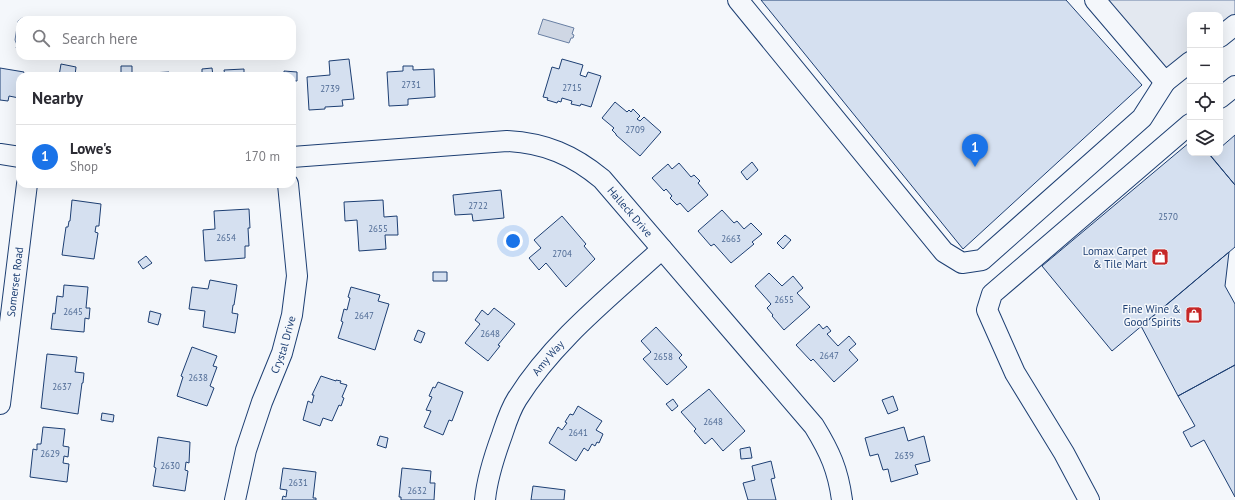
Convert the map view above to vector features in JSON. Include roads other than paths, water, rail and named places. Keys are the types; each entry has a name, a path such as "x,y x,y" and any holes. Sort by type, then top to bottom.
{"street":[{"path":"738,0 944,252 962,263 982,260 1125,134 1142,118 1165,82 1187,64"},
{"path":"1095,0 1165,82"},
{"path":"1223,35 1235,25"},
{"path":"1223,96 1235,86"},
{"path":"1089,500 1064,453 1015,373 987,310 992,294 1187,127"},
{"name":"Halleck Drive","path":"296,157 507,141 545,146 567,155 587,167 602,179 814,426 828,447 839,479 842,500"},
{"path":"0,154 16,156"},
{"name":"Somerset Road","path":"0,404 27,188"},
{"name":"Crystal Drive","path":"235,500 246,450 262,402 282,353 292,315 297,276 288,188"},
{"name":"Amy Way","path":"485,500 492,462 516,400 540,366 568,335 662,249"}],"place":[{"name":"Lowe's","path":"975,167"},
{"name":"Lomax Carpet & Tile Mart","path":"1160,257"},
{"name":"Fine Wine & Good Spirits","path":"1194,315"}]}
